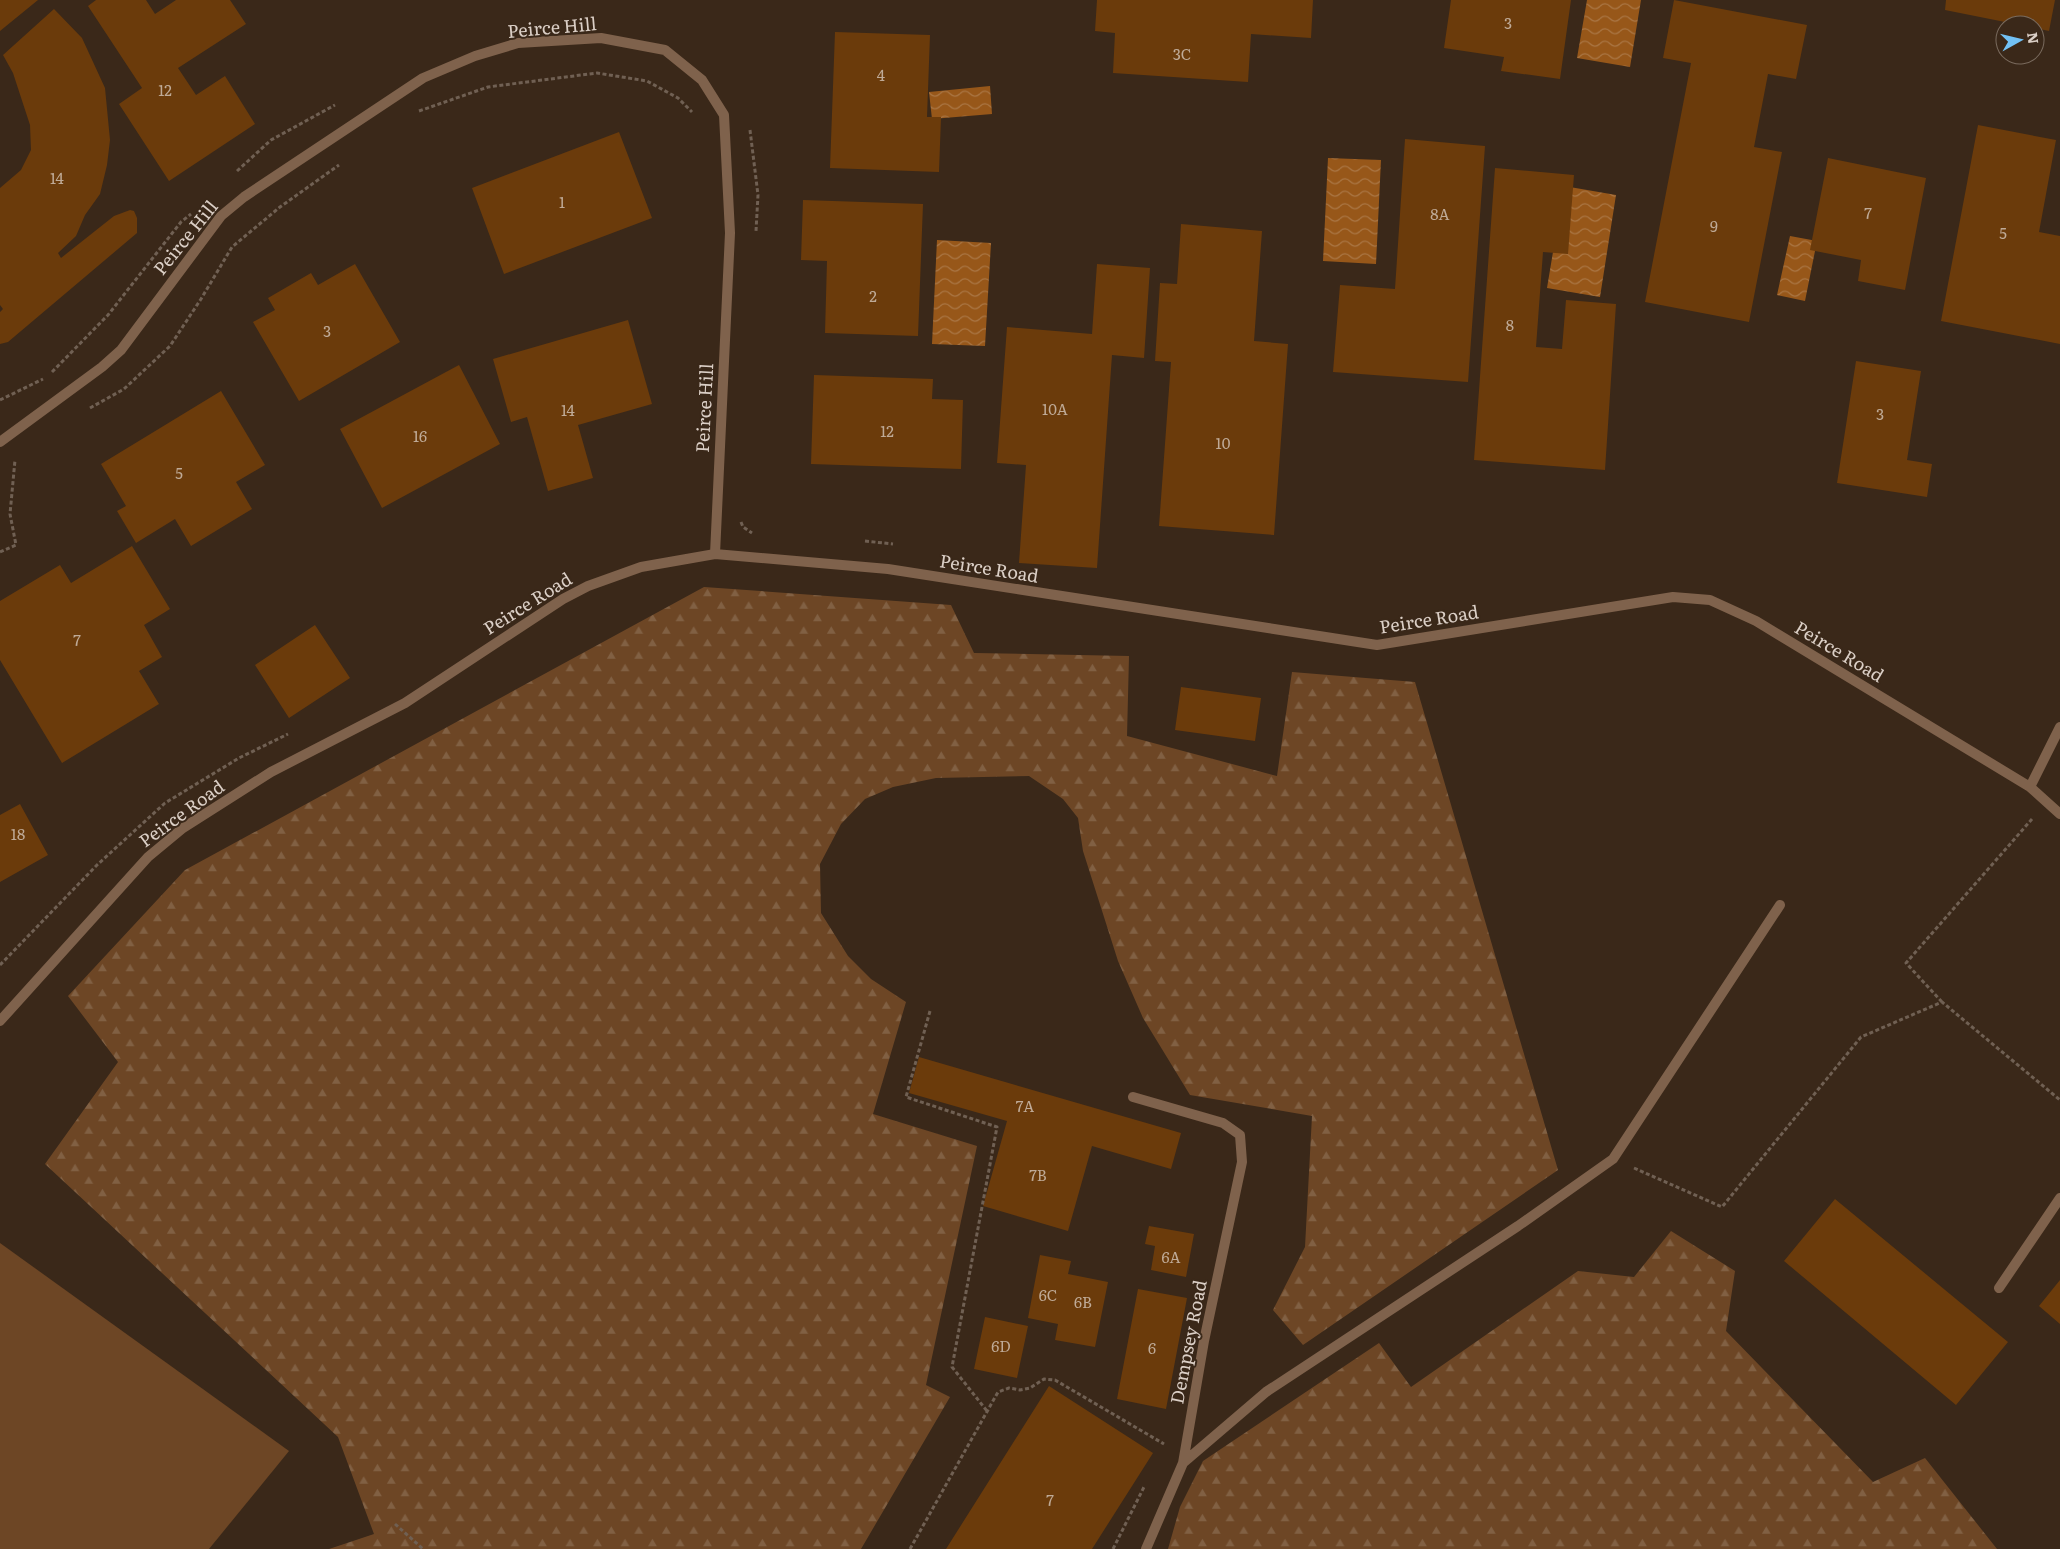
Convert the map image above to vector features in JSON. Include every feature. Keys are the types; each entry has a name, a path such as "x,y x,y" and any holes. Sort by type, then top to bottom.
{"street":[{"name":"Peirce Hill","path":"0,442 102,367 120,350 216,222 244,197 423,78 475,56 518,43 600,38 664,50 702,80 724,115 730,233 715,554"},
{"name":"Peirce Road","path":"0,1021 148,857 183,828 271,772 405,703 563,598 588,586 641,568 715,554 888,569 1377,646 1673,597 1710,600 1756,621 2030,787 2060,814"},
{"path":"2030,787 2060,727"},
{"path":"1183,1462 1266,1392 1518,1226 1613,1159 1780,905"},
{"name":"Dempsey Road","path":"1134,1097 1223,1123 1240,1135 1242,1162 1204,1341 1183,1462 1146,1549"},
{"path":"1999,1288 2060,1198"}],"path":[{"path":"412,114 488,87 597,74 646,81 678,98 695,115"},
{"path":"236,172 271,140 340,103"},
{"path":"749,127 752,136 758,195 755,234"},
{"path":"81,413 124,389 170,346 232,247 280,207 342,163"},
{"path":"0,400 48,376 108,315 181,222 195,210"},
{"path":"0,552 16,545 10,514 16,456"},
{"path":"740,517 743,527 754,535"},
{"path":"857,540 885,542 902,546"},
{"path":"0,965 96,865 165,803 239,758 291,732"},
{"path":"2047,802 1906,962 1942,1002 2060,1100"},
{"path":"1613,1159 1722,1207 1861,1037 1942,1002"},
{"path":"930,1011 906,1097 997,1127 952,1367 987,1411"},
{"path":"910,1549 998,1392 1009,1388 1020,1390 1030,1388 1044,1379 1055,1380 1165,1446"},
{"path":"1113,1549 1148,1480"},
{"path":"395,1524 423,1549"}],"green space":[{"path":"704,587 951,605 974,653 1129,656 1127,736 1277,776 1292,672 1415,682 1558,1170 1303,1345 1273,1310 1305,1247 1312,1116 1190,1095 1143,1018 1118,961 1083,851 1078,818 1063,799 1029,776 936,778 893,787 865,799 841,824 820,864 821,913 848,956 871,979 906,1002 873,1114 977,1146 926,1385 950,1397 861,1549 329,1549 374,1534 338,1437 45,1164 118,1062 68,996 185,870"},
{"path":"1671,1231 1735,1271 1726,1331 1873,1482 1925,1458 1997,1549 1168,1549 1180,1507 1203,1461 1379,1343 1411,1387 1578,1271 1634,1277"},
{"path":"0,1243 289,1451 209,1549 0,1549"}],"water":[{"path":"1587,0 1641,0 1630,67 1577,58"},
{"path":"990,86 992,114 932,119 929,92"},
{"path":"1328,158 1381,160 1376,264 1323,261"},
{"path":"1564,186 1616,195 1600,297 1547,288"},
{"path":"1790,236 1817,241 1805,301 1777,295"},
{"path":"937,240 991,243 985,346 932,344"}],"building":[{"path":"0,0 38,0 0,31"},
{"path":"96,0 146,0 155,14 176,0 230,0 246,24 178,68 196,95 225,76 255,124 169,181 119,104 142,88 88,6"},
{"path":"1097,0 1313,0 1311,38 1251,34 1248,82 1113,73 1115,33 1095,31"},
{"path":"1451,0 1571,0 1560,79 1501,71 1504,57 1444,48"},
{"path":"1674,0 1807,25 1796,79 1768,74 1754,147 1782,152 1749,322 1645,302 1691,63 1663,58"},
{"path":"1946,0 2055,0 2049,31 2045,30 2045,15 1995,15 1995,20 1945,10"},
{"path":"54,9 82,38 105,88 110,140 107,165 100,194 85,215 76,236 58,253 61,258 114,216 130,210 134,211 137,218 137,233 8,342 0,344 0,312 3,309 0,305 0,188 21,170 31,150 30,125 13,73 3,55"},
{"path":"835,32 930,35 927,117 941,117 939,172 830,168"},
{"path":"1978,125 2056,140 2039,232 2060,236 2060,344 1941,321"},
{"path":"619,132 652,218 504,274 472,188"},
{"path":"1405,139 1485,146 1468,382 1333,372 1340,285 1395,289"},
{"path":"1828,158 1926,178 1905,290 1858,281 1861,260 1810,250"},
{"path":"1495,168 1574,175 1568,254 1543,252 1536,347 1562,349 1566,300 1616,304 1605,470 1474,460"},
{"path":"803,200 923,204 918,336 825,333 827,261 801,260"},
{"path":"1181,224 1262,231 1254,341 1288,344 1274,535 1159,526 1171,362 1155,361 1160,283 1177,284"},
{"path":"355,264 400,342 299,401 253,322 275,310 268,298 311,273 318,285"},
{"path":"1097,264 1150,268 1144,358 1112,355 1097,568 1019,563 1026,465 997,463 1007,327 1092,334"},
{"path":"628,320 652,404 578,425 593,478 548,491 527,417 511,422 493,359"},
{"path":"1856,361 1921,371 1907,460 1932,464 1927,497 1837,483"},
{"path":"459,365 500,444 382,508 340,429"},
{"path":"814,375 933,379 932,399 963,400 961,469 811,464"},
{"path":"221,391 265,465 236,482 252,509 191,546 175,519 136,543 117,511 126,506 101,464"},
{"path":"132,546 170,609 144,625 162,657 139,671 159,704 62,763 0,660 0,601 60,565 71,583"},
{"path":"315,625 350,678 289,718 255,665"},
{"path":"1181,687 1261,698 1255,741 1175,730"},
{"path":"20,804 48,855 0,882 0,815"},
{"path":"919,1057 1181,1133 1171,1169 1092,1146 1068,1231 983,1206 1007,1121 909,1093"},
{"path":"1835,1199 2008,1342 1956,1405 1784,1261"},
{"path":"1149,1226 1194,1234 1186,1277 1151,1270 1155,1246 1145,1244"},
{"path":"1040,1255 1071,1261 1068,1274 1108,1282 1095,1347 1055,1340 1058,1324 1028,1318"},
{"path":"2060,1280 2060,1324 2039,1306"},
{"path":"1138,1289 1187,1298 1166,1409 1117,1399"},
{"path":"985,1317 1028,1326 1017,1378 974,1369"},
{"path":"1049,1386 1153,1453 1092,1549 946,1549"}]}
